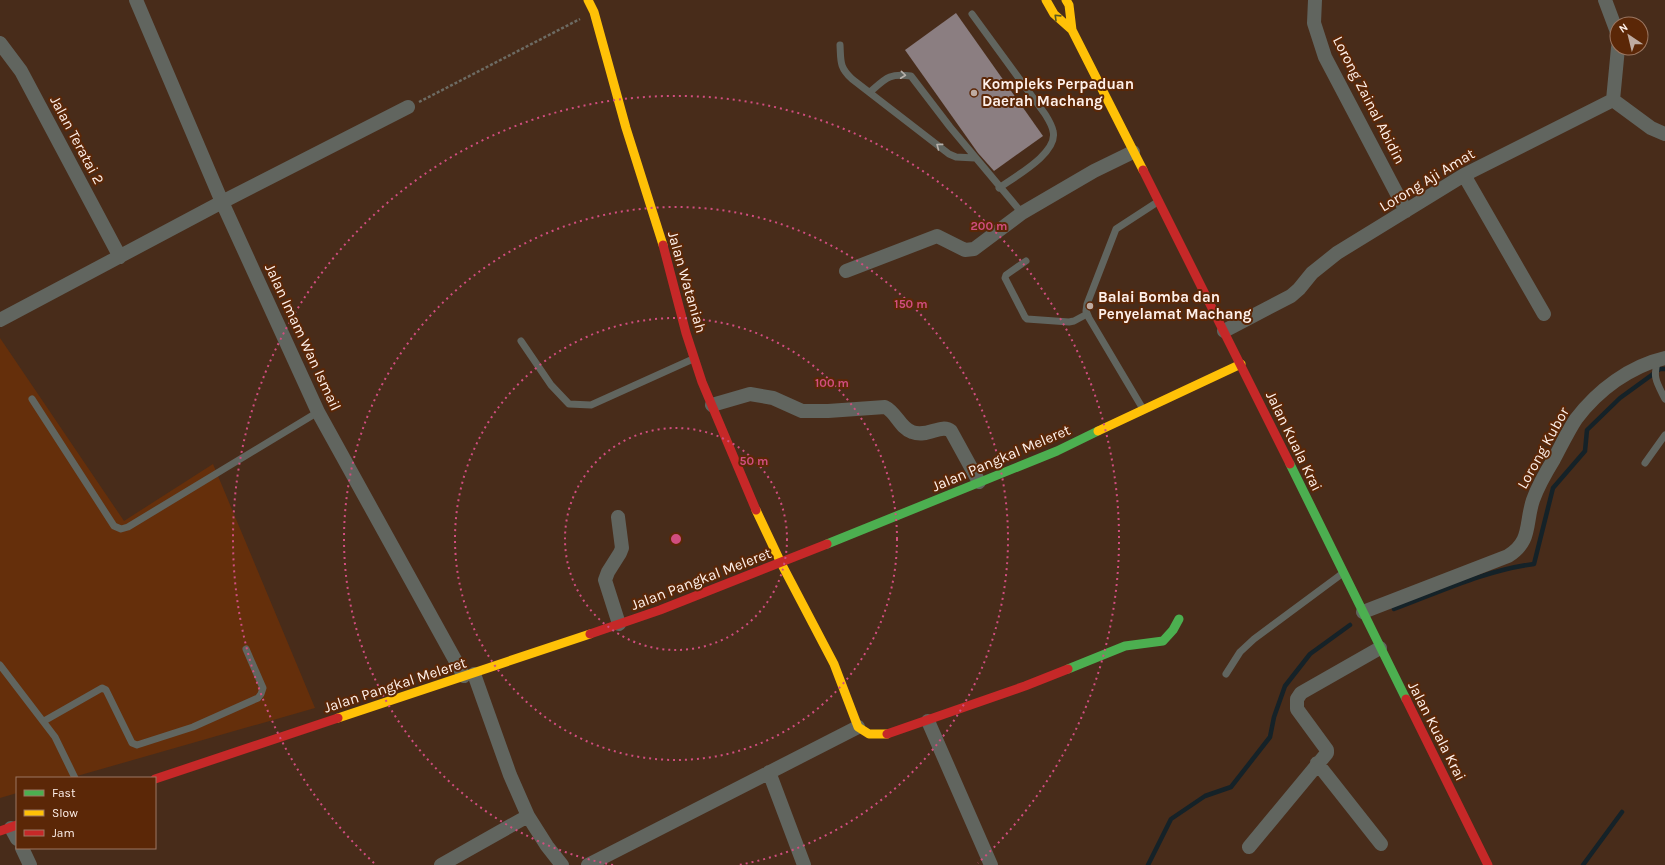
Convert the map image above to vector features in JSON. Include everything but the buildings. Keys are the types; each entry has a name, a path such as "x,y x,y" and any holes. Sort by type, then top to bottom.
{"main road":[{"name":"Jalan Wataniah","path":"588,0 594,12 626,128 663,247 694,358 758,515 781,563 834,664 858,727"},
{"name":"Jalan Kuala Krai","path":"1046,0 1054,14 1072,30"},
{"name":"Jalan Kuala Krai","path":"1066,0 1069,5 1072,30 1241,364 1488,865"},
{"name":"Jalan Pangkal Meleret","path":"156,779 667,608 1057,451 1241,364"},
{"path":"858,727 869,734 882,735 928,721 1025,686 1125,646 1139,643 1160,643 1170,636 1179,619"}],"street":[{"name":"Jalan Imam Wan Ismail","path":"136,0 222,202 318,412 469,675 528,816 546,846 562,865"},
{"path":"1605,0 1611,16"},
{"name":"Lorong Zainal Abidin","path":"1314,5 1314,23 1325,57 1406,211"},
{"name":"Jalan Teratai 2","path":"0,43 21,71 120,256"},
{"path":"1617,56 1613,100 1651,128 1665,134"},
{"name":"Lorong Aji Amat","path":"1224,331 1291,296 1312,273 1337,253 1464,175 1613,100"},
{"path":"0,320 222,202 408,108"},
{"path":"846,271 937,236 944,238 965,250 974,249 1022,213 1094,172 1133,152"},
{"path":"1464,175 1544,314"},
{"name":"Lorong Kubor","path":"1363,612 1508,556 1519,549 1525,537 1532,502 1538,488 1576,420 1588,404 1616,380 1648,362 1661,358"},
{"path":"712,405 750,394 773,398 802,411 828,411 885,407 890,410 905,428 912,432 927,433 940,428 948,428 979,482"},
{"path":"618,517 622,548 608,572 606,580 619,624"},
{"path":"1249,847 1327,751 1297,709 1297,699 1301,693 1380,648"},
{"path":"928,721 991,865"},
{"path":"588,865 858,727"},
{"path":"1317,763 1381,844"},
{"path":"770,772 804,865"},
{"path":"441,865 528,816"},
{"path":"22,849 30,865"}],"lane":[{"path":"972,14 1045,114 1054,132 1052,145 1045,154 999,188"},
{"path":"840,45 840,63 844,72 949,154 956,157 975,158"},
{"path":"870,92 884,80 897,74 912,76 999,188 1022,213"},
{"path":"1144,411 1087,314 1086,304 1116,229 1159,201"},
{"path":"1026,261 1006,275 1005,278 1025,317 1031,320 1074,322 1087,314"},
{"path":"521,341 551,386 569,404 591,405 694,358"},
{"path":"1661,358 1654,371 1657,384 1665,399"},
{"path":"32,400 114,526 120,529 128,527 318,412"},
{"path":"1645,463 1665,435"},
{"path":"1226,674 1240,652 1254,639 1344,573"},
{"path":"44,721 102,688 106,690 132,743 135,745 193,727 258,698 261,694 263,688 246,649"},
{"path":"0,665 55,737 75,777"}],"path":[{"path":"408,108 594,12"}],"shaded area":[{"path":"0,338 124,521 213,464 315,708 74,777 16,777 16,793 0,798"}],"waterway":[{"path":"1394,609 1481,576 1534,564 1553,488 1585,451 1587,430 1620,398 1660,369 1665,369"},
{"path":"1148,865 1171,819 1205,796 1231,787 1270,737 1274,717 1285,686 1310,654 1350,625"},
{"path":"1583,865 1622,812"}],"traffic: fast":[{"path":"827,544 1057,451 1098,431"},
{"path":"1290,464 1406,699"},
{"path":"1068,669 1125,646 1163,641 1173,630 1179,619"}],"traffic: slow":[{"path":"588,0 594,12 626,128 663,245"},
{"path":"1046,0 1054,14 1072,30"},
{"path":"1066,0 1069,5 1072,30 1143,170"},
{"path":"1098,431 1241,364"},
{"path":"756,510 781,563 834,664 858,727 869,734 887,734"},
{"path":"338,718 590,634"}],"traffic: jam":[{"path":"1143,170 1290,464"},
{"path":"663,245 686,333 702,382 756,510"},
{"path":"590,634 660,610 827,544"},
{"path":"887,734 1025,686 1068,669"},
{"path":"1406,699 1488,865"},
{"path":"156,779 338,718"},
{"path":"0,831 16,825"}],"place":[{"name":"Kompleks Perpaduan Daerah Machang","path":"974,93"},
{"name":"Balai Bomba dan Penyelamat Machang","path":"1090,306"}]}
